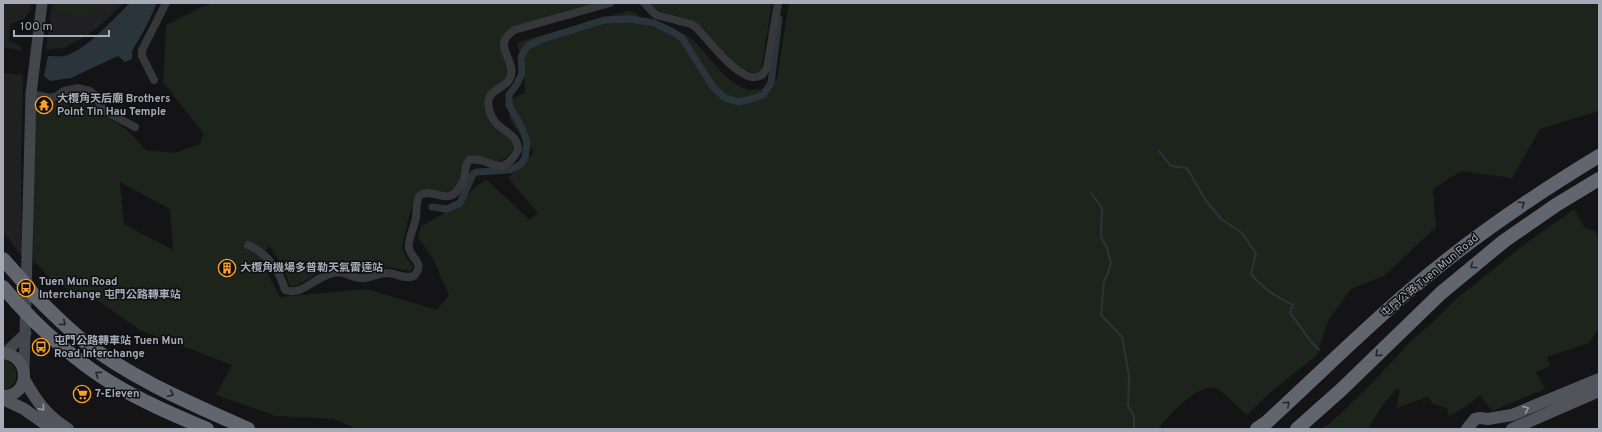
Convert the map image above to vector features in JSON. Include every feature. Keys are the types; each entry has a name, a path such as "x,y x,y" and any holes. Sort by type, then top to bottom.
{"highway":[{"name":"屯門公路 Tuen Mun Road","path":"1257,429 1409,290 1490,227 1541,192 1599,156"},
{"name":"屯門公路 Tuen Mun Road","path":"1297,429 1342,389 1440,293 1504,241 1556,205 1599,179"},
{"path":"3,259 35,296 82,339 108,358 162,390 248,429"},
{"path":"3,287 34,321 67,351 109,382 156,407 207,429"}],"main road":[{"path":"3,397 18,390 24,376 31,94 42,3"},
{"path":"4,353 26,334"},
{"path":"4,353 14,356 19,361 24,376 42,408 68,429"},
{"path":"1469,428 1476,419 1488,419 1512,415 1599,379"},
{"path":"1512,429 1599,391"},
{"path":"3,397 24,409 52,429"},
{"path":"1488,419 1494,424 1496,429"}],"street":[{"path":"154,80 142,56 142,50 166,3"},
{"path":"248,245 267,258 279,272 285,290 293,292 300,291 324,276 337,272 345,272 362,278 378,273 395,274 408,278 414,276 419,268 418,264 410,253 408,246 416,216 416,204 420,195 428,192 450,196 462,183 465,166 469,160 480,160 494,166 500,166 509,161 518,150 518,144 515,139 493,119 490,106 490,99 493,92 506,84 511,76 510,66 504,50 504,41 506,37 514,30 610,3"},
{"path":"644,3 656,15 691,24 696,27 735,68 744,75 752,77 762,75 767,68 778,3"},
{"path":"31,94 51,98 64,91 79,88 90,91 95,95 103,110 135,127"}],"shaded area":[{"path":"3,3 31,3 30,10 24,19 10,24 9,41 22,47 21,51 3,47"},
{"path":"52,3 124,3 97,28 77,41 64,48 46,50"},
{"path":"58,3 94,3 91,19 57,13"},
{"path":"130,3 157,3 147,25 132,51 132,59 125,62 118,56 71,78 50,81 44,76 48,56 64,56 81,48 99,34"},
{"path":"214,3 596,3 512,27 504,34 500,47 507,64 507,75 502,82 489,91 485,104 513,144 514,149 507,157 496,162 482,157 467,157 462,164 457,185 454,188 446,192 423,189 414,197 402,246 405,256 413,266 411,271 378,267 360,273 347,267 337,267 321,271 298,285 290,286 284,269 269,245 261,261 280,297 367,289 437,310 449,295 432,257 418,237 421,226 440,216 486,179 530,220 538,213 508,178 534,152 509,118 512,99 525,93 524,66 517,45 519,42 628,11 632,11 637,14 647,24 654,28 679,32 688,36 730,80 750,90 762,89 777,79 789,3 1599,3 1599,110 1540,129 1512,178 1461,171 1433,189 1436,227 1384,276 1351,289 1329,319 1316,356 1272,391 1247,415 1219,390 1211,388 1203,389 1186,400 1158,429 358,429 333,419 276,416 216,395 232,365 140,330 99,301 54,283 33,260 35,104 46,109 50,101 86,94 106,116 127,130 146,150 174,153 200,144 203,133 163,82 166,25 202,7","holes":["120,182 170,209 173,250 124,224"]},
{"path":"649,3 772,3 761,70 757,73 750,72 742,68 718,46 699,24 692,20 658,11"},
{"path":"3,73 23,75 21,156 22,256 3,232"},
{"path":"1574,209 1584,227 1595,231 1599,241 1599,328 1589,343 1547,357 1550,366 1536,372 1545,389 1492,411 1480,395 1467,406 1449,416 1447,408 1433,404 1428,397 1396,408 1400,391 1396,389 1382,406 1368,429 1322,429 1336,418 1374,381 1410,342 1455,300 1521,247"},
{"path":"3,360 13,365 16,370 16,380 13,385 3,390"}],"waterway":[{"path":"432,207 447,209 460,203 473,174 477,172 510,170 521,164 525,158 527,143 522,128 509,105 509,95 517,84 522,73 521,58 528,46 540,40 604,20 631,19 654,23 682,38 713,87 725,98 739,102 763,95 771,83 779,19"},
{"path":"1159,151 1171,166 1187,168 1206,201 1221,219 1242,233 1256,253 1251,274 1270,292 1293,305 1290,313 1319,350"},
{"path":"1091,193 1102,208 1101,237 1107,248 1111,263 1104,281 1101,315 1122,337 1129,376 1128,406 1134,416 1134,429"}],"place":[{"name":"大欖角天后廟 Brothers Point Tin Hau Temple","path":"44,105"},
{"name":"大欖角機場多普勒天氣雷達站","path":"227,268"},
{"name":"Tuen Mun Road Interchange 屯門公路轉車站","path":"26,288"},
{"name":"屯門公路轉車站 Tuen Mun Road Interchange","path":"41,347"},
{"name":"7-Eleven","path":"82,394"}]}
